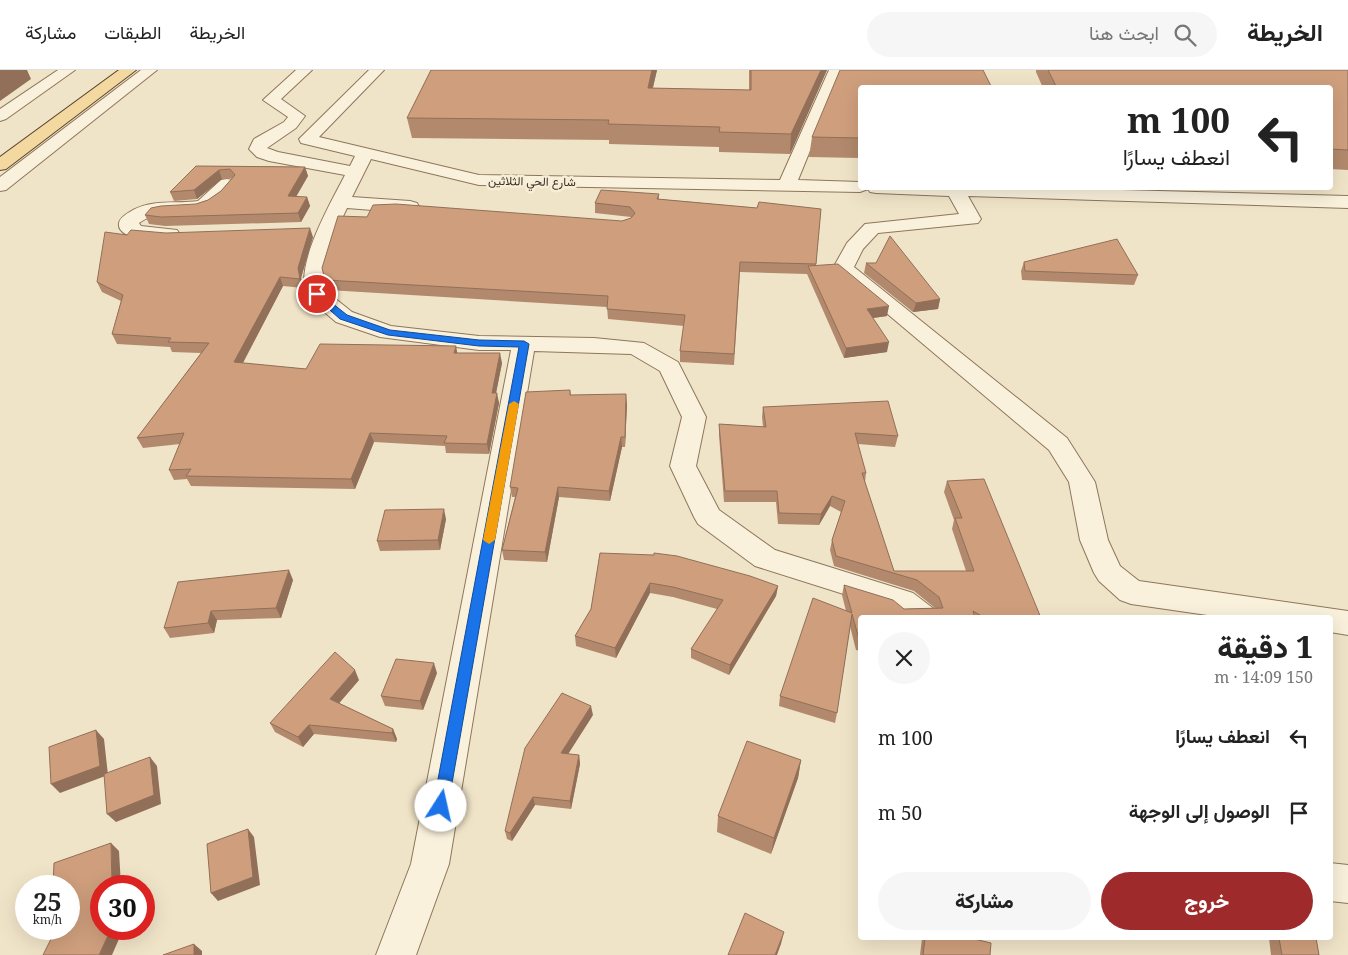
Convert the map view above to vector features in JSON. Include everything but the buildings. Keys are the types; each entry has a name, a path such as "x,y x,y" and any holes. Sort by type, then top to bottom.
{"main road":[{"path":"0,165 129,70"}],"street":[{"path":"0,116 68,70"},
{"path":"0,186 150,70"},
{"path":"305,70 271,100 296,116 290,125 260,142 258,149 263,154 275,157 360,162 339,202 317,230 313,278 317,294 344,317 388,332 479,343 594,345 636,348 670,367 694,417 682,466 708,517 765,558 902,602 919,615"},
{"name":"شارع الحي الثلاثين","path":"377,70 307,139 360,162 480,180 858,187"},
{"path":"787,185 836,70"},
{"path":"192,234 137,232 129,228 129,221 138,213 150,209 203,206 210,202 228,184"},
{"path":"1296,615 1131,592 1109,573 1094,540 1082,482 1058,444 843,268 854,247 872,228 971,219 956,190 1348,202"},
{"path":"339,202 427,209"},
{"path":"396,955 430,864 524,344"},
{"path":"1333,620 1348,623"},
{"path":"1333,882 1348,884"}],"slow traffic":[{"path":"489,540 514,404"}],"route":[{"path":"317,294 344,317 388,332 432,339 524,344 441,806"}]}
